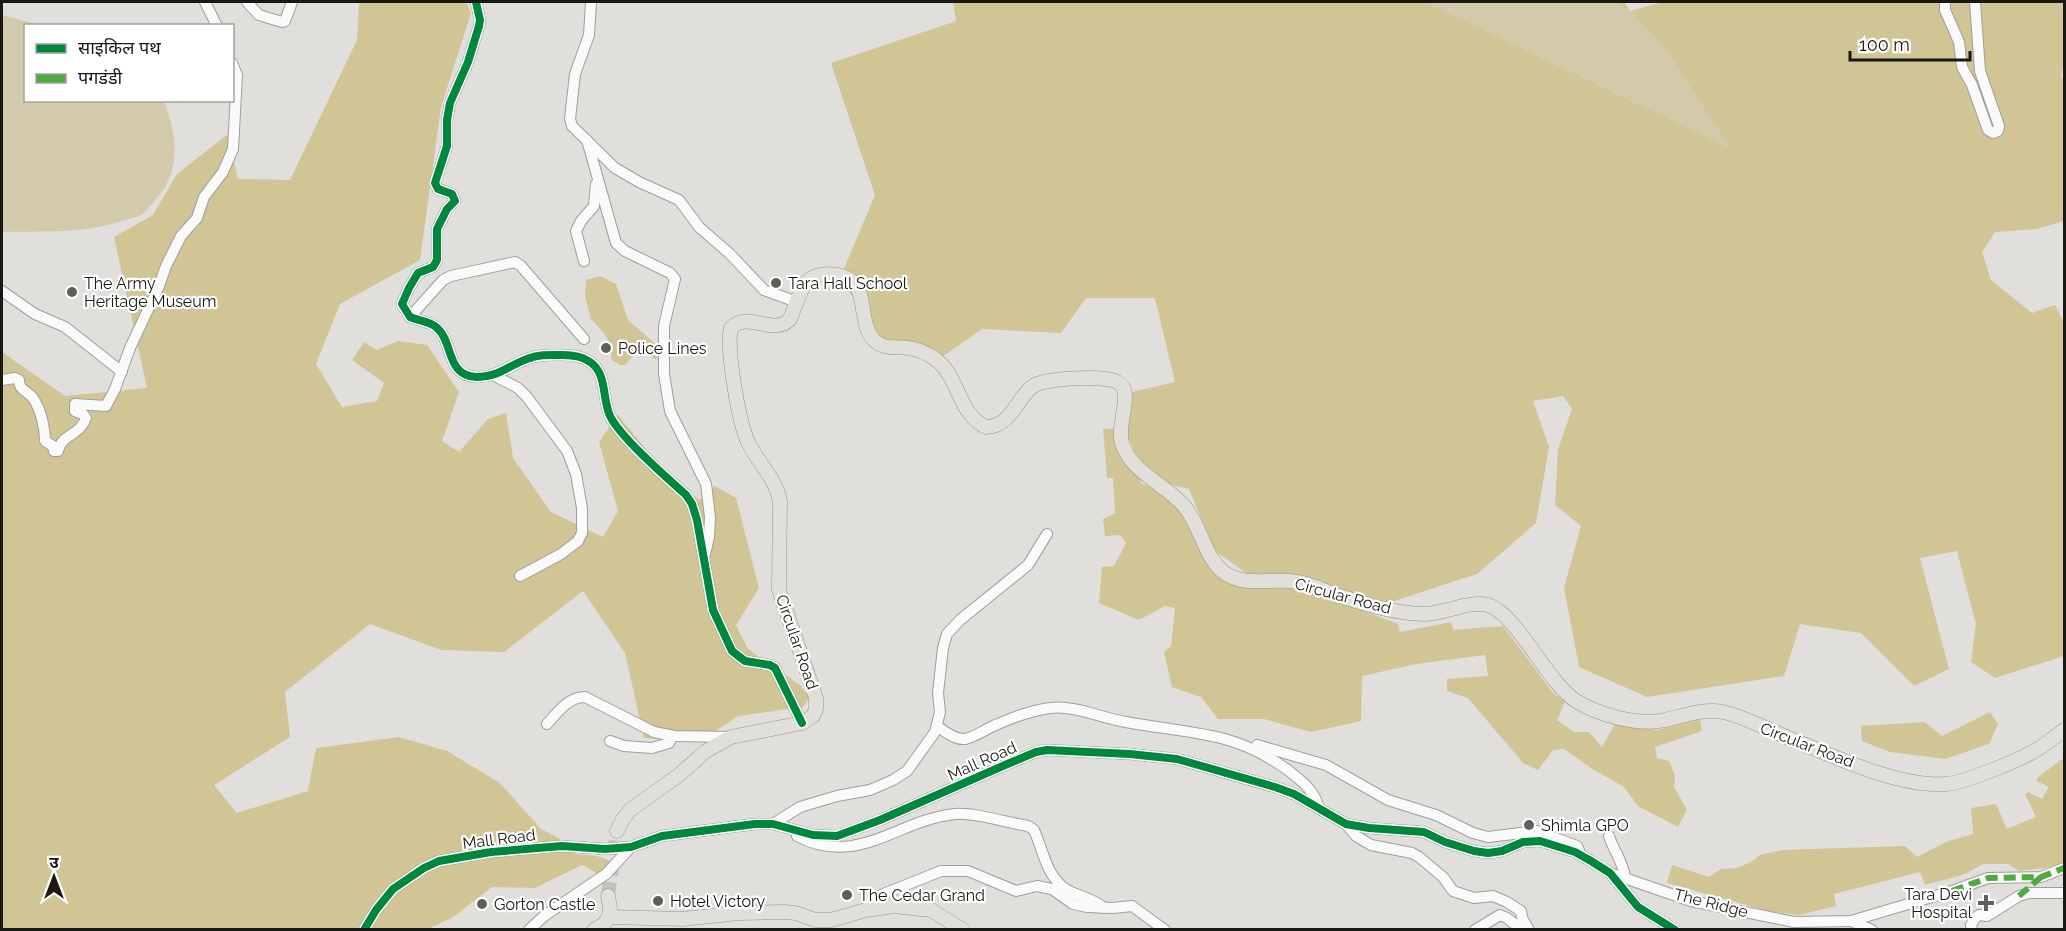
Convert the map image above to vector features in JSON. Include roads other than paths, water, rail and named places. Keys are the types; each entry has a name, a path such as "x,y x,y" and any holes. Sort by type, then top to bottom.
{"main road":[{"name":"Circular Road","path":"802,723 813,716 817,703 779,590 779,492 749,446 744,434 739,413 730,341 731,328 747,320 782,326 790,319 804,286 810,280 821,275 834,275 852,280 858,287 871,337 882,346 921,351 936,359 946,371 972,419 986,427 999,424 1008,417 1032,387 1042,382 1090,378 1107,378 1120,382 1126,392 1121,424 1122,443 1131,459 1148,478 1171,492 1189,512 1212,556 1228,575 1253,582 1292,581 1373,605 1425,614 1475,604 1494,607 1508,620 1560,688 1576,701 1602,714 1632,720 1661,721 1682,715 1720,711 1892,778 1932,784 1961,782 2036,751 2064,730"},
{"path":"618,831 630,810 679,775 706,751 731,737 802,723"},
{"path":"594,930 604,924 609,917 608,896"},
{"path":"609,917 683,919 738,913 784,912 796,913 815,920 831,920 866,910 912,906 931,910 963,930"}],"street":[{"path":"205,2 216,24"},
{"path":"247,2 259,15 282,22 285,21 292,2"},
{"path":"476,2 479,26 468,62 450,103 447,120 447,146 435,183 438,189 452,194 455,201 447,209 437,229 437,260 433,267 418,273 403,301 404,309 410,317 428,322 437,328 456,368 464,375 477,377 493,375 528,358 539,356 572,355 592,363 601,376 609,415 638,450 686,495 692,504 713,610 732,651 745,661 775,668 802,723"},
{"path":"591,2 589,34 575,74 570,119 572,126 615,168 679,200 699,227 730,254 764,290 797,302"},
{"path":"1945,2 1945,10 1959,42 1962,68 1972,85 1988,130 1993,133 1998,130 1999,126 1980,70 1975,2"},
{"path":"2,380 15,378 19,380 22,390 32,396 43,424 45,441 53,446 54,451 58,451 59,444 64,439 77,432 87,418 75,411 75,404 106,406 166,266 181,236 197,218 204,197 223,172 233,148 237,75 234,68"},
{"path":"587,140 616,243 625,251 670,273 675,279 664,326 664,374 670,411 706,484 710,517 704,560"},
{"path":"584,261 576,231 594,206 597,178"},
{"path":"410,317 443,280 451,276 515,262 584,339"},
{"path":"2,291 35,314 65,327 122,372"},
{"path":"493,375 518,388 527,397 567,451 576,474 582,508 582,533 578,541 561,554 520,576"},
{"path":"773,824 800,807 837,796 870,790 907,771 937,726 940,712 938,693 941,664 947,634 960,620 1028,565 1047,534"},
{"path":"547,724 567,704 585,696 654,732 669,735 731,737"},
{"path":"937,726 956,738 964,739 1030,713 1050,708 1068,708 1145,726 1192,731 1326,765 1388,800 1436,815 1473,833 1488,837 1537,831 1577,846 1581,856"},
{"path":"610,741 624,746 652,748 669,743 671,739 669,735"},
{"path":"1239,743 1273,759 1295,776 1317,798 1318,809"},
{"name":"Mall Road","path":"364,930 393,889 424,868 439,861 491,852 562,846 605,849 631,847 662,836 688,831 755,824 773,824 813,835 837,836 1042,751 1131,754 1177,759 1267,784 1293,794 1346,824 1424,832 1464,849 1481,852 1502,850 1533,840 1558,847 1581,856 1610,873 1638,907 1675,930"},
{"path":"788,827 792,832 809,841 834,848 845,848 954,814 975,815 1028,826 1034,830 1045,862 1057,883 1104,908"},
{"path":"1346,824 1356,836 1371,845 1419,857 1443,877 1453,891 1474,898 1493,896 1507,902 1521,911 1522,918 1530,930"},
{"path":"1609,836 1614,850 1624,864 1625,878"},
{"path":"529,930 544,916 606,874 631,847"},
{"path":"1972,930 1971,925 1979,915 1987,916 2019,896 2041,877 2064,868"},
{"path":"866,910 870,902 881,896 941,871 968,871 1016,891 1037,886 1052,889 1072,904 1104,908 1132,906 1165,930"},
{"name":"The Ridge","path":"1610,873 1691,901 1794,922 1851,921 1989,878 2041,877"},
{"path":"2019,896 2029,893 2064,893"},
{"path":"1475,930 1500,915 1519,928"},
{"name":"The Ridge","path":"1851,921 1872,930"}],"tunnel":[{"path":"608,896 617,831"}],"place":[{"name":"Tara Hall School","path":"776,283"},
{"name":"The Army Heritage Museum","path":"72,292"},
{"name":"Police Lines","path":"606,348"},
{"name":"Shimla GPO","path":"1529,825"},
{"name":"The Cedar Grand","path":"847,895"},
{"name":"Hotel Victory","path":"658,901"},
{"name":"Tara Devi Hospital","path":"1986,903"},
{"name":"Gorton Castle","path":"482,904"}]}
